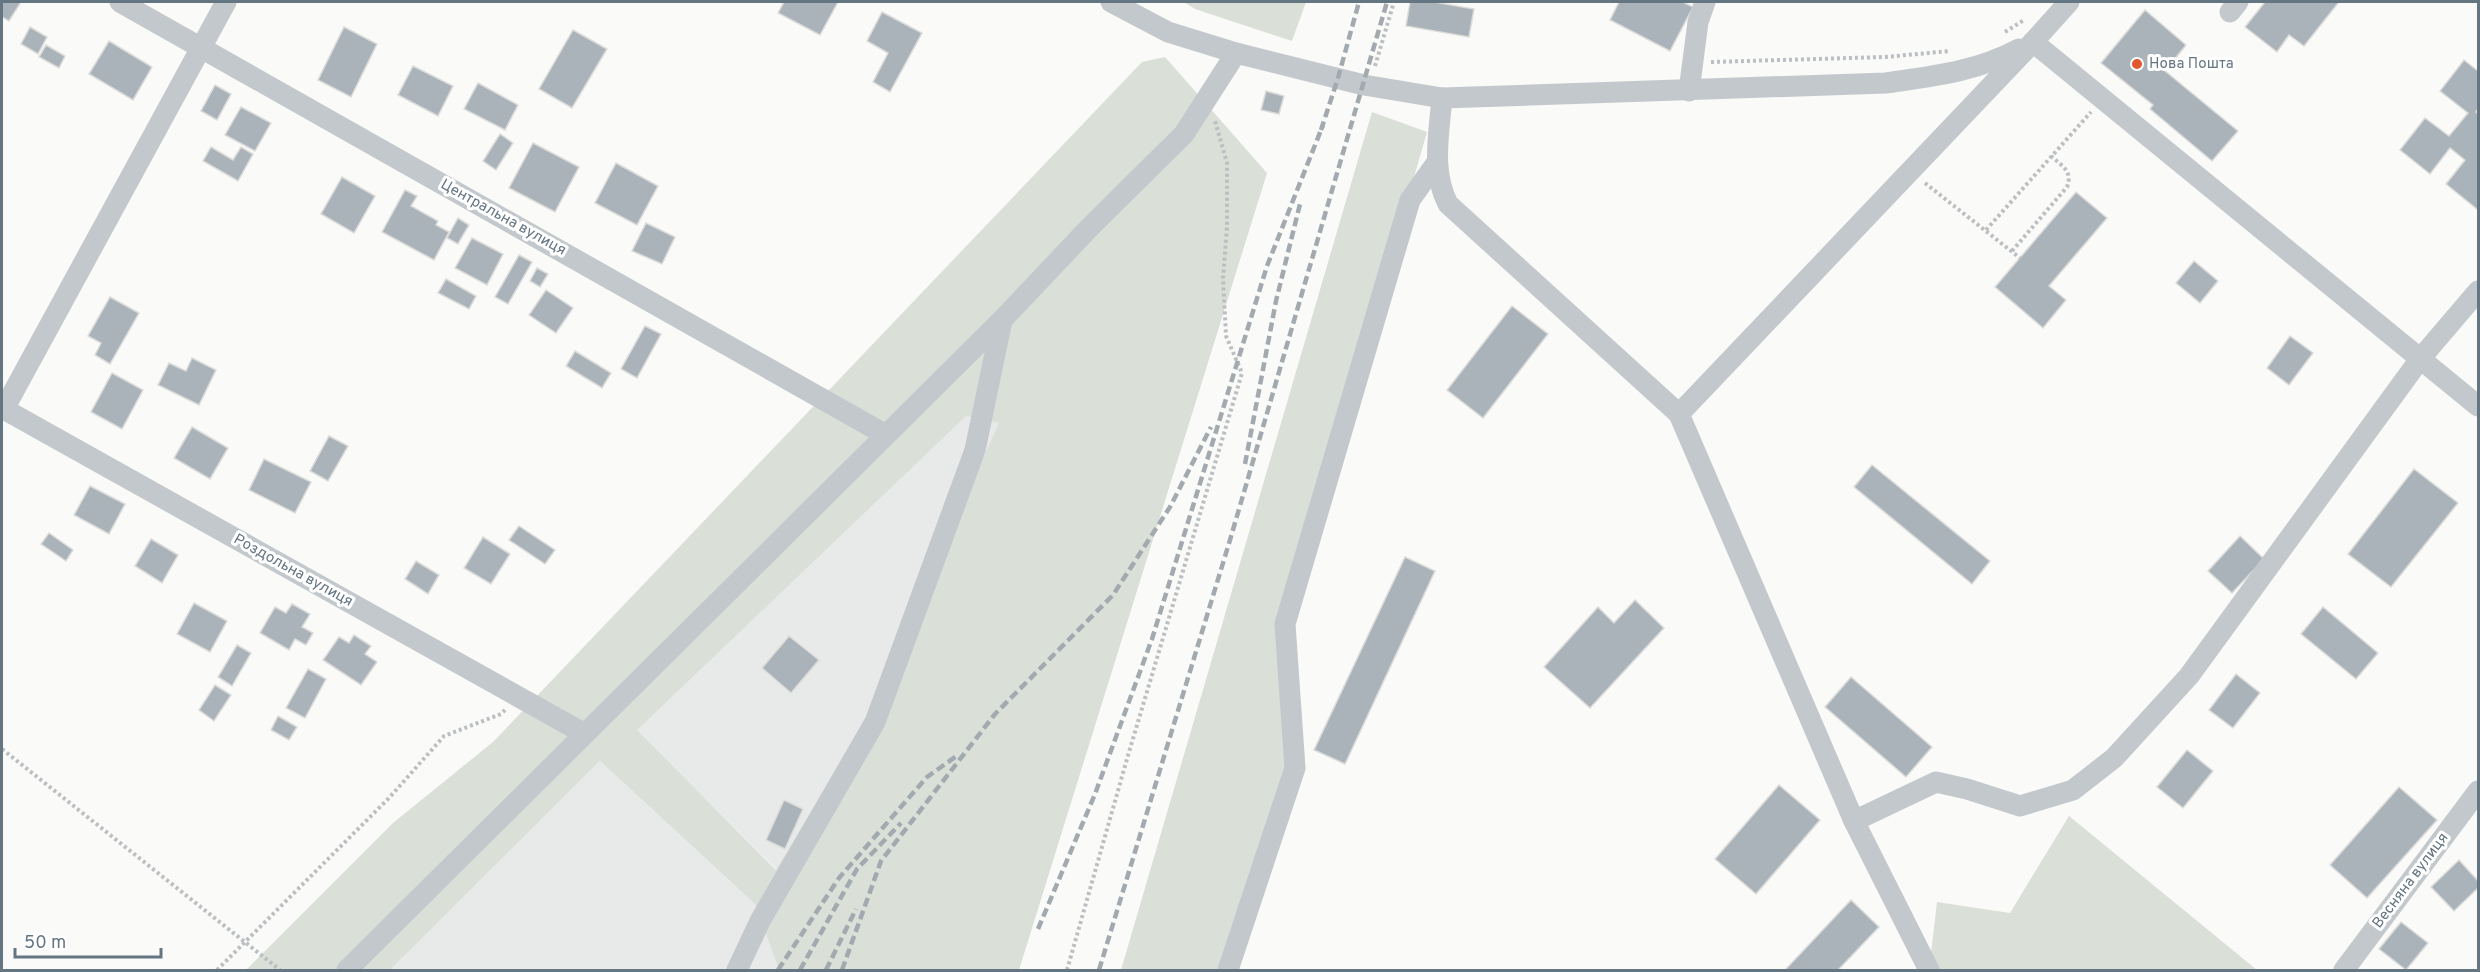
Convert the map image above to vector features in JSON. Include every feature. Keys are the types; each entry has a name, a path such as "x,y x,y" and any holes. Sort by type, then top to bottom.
{"street":[{"name":"Центральна вулиця","path":"120,2 886,435"},
{"path":"2,408 199,47 226,2"},
{"path":"1689,90 1698,22 1705,2"},
{"path":"1679,414 2069,2"},
{"path":"1115,3 1168,32 1236,53 1364,85 1442,98 1887,83 1956,74 1997,61 2033,42"},
{"path":"2033,42 2478,406"},
{"path":"347,970 1002,320 1090,227 1185,134 1236,53"},
{"path":"1442,98 1437,162 1442,192 1448,204 1679,414 1854,821 1929,970"},
{"path":"1228,970 1295,768 1285,624 1410,200 1437,162"},
{"path":"1854,821 1936,782 2020,806 2073,790 2114,758 2190,676 2421,359 2478,291"},
{"path":"737,970 760,921 875,722 975,450 1002,320"},
{"name":"Роздольна вулиця","path":"2,408 585,734"},
{"name":"Весняна вулиця","path":"2344,970 2478,791"}],"path":[{"path":"1380,71 1374,65 1394,2"},
{"path":"2001,34 2026,19"},
{"path":"1693,62 1885,57 1955,50"},
{"path":"1066,970 1242,373 1226,336 1223,278 1227,226 1227,163 1208,97"},
{"path":"1986,230 2102,99"},
{"path":"2012,251 2067,187 2070,179 2069,172 2051,156"},
{"path":"1910,171 2020,258"},
{"path":"217,970 389,798 444,736 501,714 517,695"},
{"path":"2,749 280,970"}],"shaded area":[{"path":"1184,2 1306,2 1292,41 1195,9"},
{"path":"1165,57 1267,173 1019,970 779,970 755,904 600,761 390,970 246,970 393,823 493,742 1142,62","holes":["966,416 999,423 867,718 776,870 637,730"]},
{"path":"1372,112 1427,132 1285,624 1295,768 1228,970 1121,970"},
{"path":"966,415 1000,423 867,718 777,870 636,730"},
{"path":"600,761 755,904 779,970 390,970"},
{"path":"2069,816 2257,970 1929,970 1937,902 2010,913"}],"building":[{"path":"2,2 21,2 9,21 2,17"},
{"path":"784,2 838,2 820,35 778,13"},
{"path":"1410,2 1434,2 1474,9 1469,37 1406,26"},
{"path":"1619,2 1683,2 1693,7 1670,51 1610,20"},
{"path":"2265,2 2339,2 2304,46 2289,35 2277,52 2245,27"},
{"path":"2145,10 2186,45 2165,71 2238,131 2212,161 2150,109 2153,105 2101,63"},
{"path":"882,12 922,33 890,92 873,82 888,53 867,41"},
{"path":"30,27 47,37 38,54 21,44"},
{"path":"344,27 377,44 351,97 318,80"},
{"path":"573,30 607,49 572,108 539,89"},
{"path":"109,41 152,67 133,100 89,74"},
{"path":"46,45 65,56 59,68 39,57"},
{"path":"2464,60 2478,71 2478,109 2476,112 2478,114 2478,210 2446,184 2465,160 2450,148 2430,174 2400,150 2425,118 2449,136 2468,113 2440,91"},
{"path":"413,66 453,86 438,116 398,95"},
{"path":"478,83 518,105 505,130 464,109"},
{"path":"215,85 231,94 217,120 201,111"},
{"path":"1266,91 1284,96 1279,114 1261,110"},
{"path":"241,107 271,123 255,151 225,135"},
{"path":"500,134 513,143 496,170 483,161"},
{"path":"533,143 579,167 555,212 509,188"},
{"path":"211,147 233,160 241,147 253,154 238,181 203,161"},
{"path":"616,163 658,186 637,225 595,203"},
{"path":"342,177 375,196 354,233 321,214"},
{"path":"405,190 417,196 411,206 438,221 436,225 449,232 434,260 382,232"},
{"path":"2076,192 2107,218 2049,286 2066,300 2043,328 1995,287"},
{"path":"458,218 469,225 458,244 447,238"},
{"path":"646,223 675,237 662,264 632,251"},
{"path":"472,238 503,254 487,285 455,268"},
{"path":"519,255 532,262 508,304 495,297"},
{"path":"2194,261 2218,281 2200,303 2176,283"},
{"path":"537,268 548,274 540,287 530,281"},
{"path":"446,279 476,296 469,309 438,293"},
{"path":"546,290 573,308 556,333 529,315"},
{"path":"110,297 139,313 110,364 95,355 101,343 88,336"},
{"path":"1512,306 1548,334 1483,418 1447,390"},
{"path":"645,326 661,334 637,378 621,369"},
{"path":"2290,336 2313,353 2289,385 2267,368"},
{"path":"575,351 611,373 602,388 566,366"},
{"path":"192,358 216,370 199,405 158,385 169,363 186,371"},
{"path":"112,373 143,390 122,429 91,412"},
{"path":"192,427 228,448 210,479 174,458"},
{"path":"329,436 348,446 328,481 310,471"},
{"path":"264,459 311,482 295,513 249,490"},
{"path":"1872,465 1990,561 1972,584 1854,487"},
{"path":"2414,469 2458,503 2391,587 2348,554"},
{"path":"90,486 125,504 109,534 74,515"},
{"path":"519,526 555,550 545,564 509,540"},
{"path":"49,533 73,550 66,561 41,544"},
{"path":"2240,536 2264,559 2232,593 2208,571"},
{"path":"483,537 510,554 491,584 464,568"},
{"path":"151,539 178,555 162,583 135,566"},
{"path":"1405,557 1435,571 1345,764 1314,750"},
{"path":"416,561 439,575 428,594 405,579"},
{"path":"1635,600 1664,628 1590,708 1544,667 1598,607 1614,623"},
{"path":"194,603 227,621 210,652 177,634"},
{"path":"292,604 310,614 302,627 313,633 306,645 295,639 289,650 260,633 275,607 286,613"},
{"path":"2323,607 2378,653 2356,679 2301,634"},
{"path":"354,635 371,646 365,654 377,662 361,685 323,660 339,637 349,643"},
{"path":"789,636 819,660 791,693 762,668"},
{"path":"237,645 251,653 232,686 218,677"},
{"path":"308,669 326,679 305,718 286,708"},
{"path":"2236,674 2260,693 2233,728 2209,710"},
{"path":"1851,677 1932,747 1906,777 1825,707"},
{"path":"215,685 231,695 214,721 199,710"},
{"path":"278,716 297,727 289,740 271,730"},
{"path":"2187,750 2213,771 2183,808 2157,787"},
{"path":"1779,785 1820,820 1756,894 1715,859"},
{"path":"2399,787 2437,820 2367,898 2330,865"},
{"path":"784,800 803,809 785,849 766,840"},
{"path":"2459,860 2478,881 2478,888 2454,911 2431,887"},
{"path":"1851,900 1879,927 1838,970 1785,970"},
{"path":"2401,922 2428,943 2406,970 2379,949"}],"railway":[{"path":"1321,130 1359,2"},
{"path":"1099,970 1230,540 1387,2"},
{"path":"1038,929 1095,794 1152,639 1267,266 1323,125"},
{"path":"1245,464 1276,301 1301,200"},
{"path":"842,970 881,861 995,714 1113,595 1170,507 1211,427"},
{"path":"778,970 839,878 927,777 958,755"},
{"path":"800,970 857,869 901,823"},
{"path":"826,970 856,909"}],"place":[{"name":"Нова Пошта","path":"2137,64"}]}
